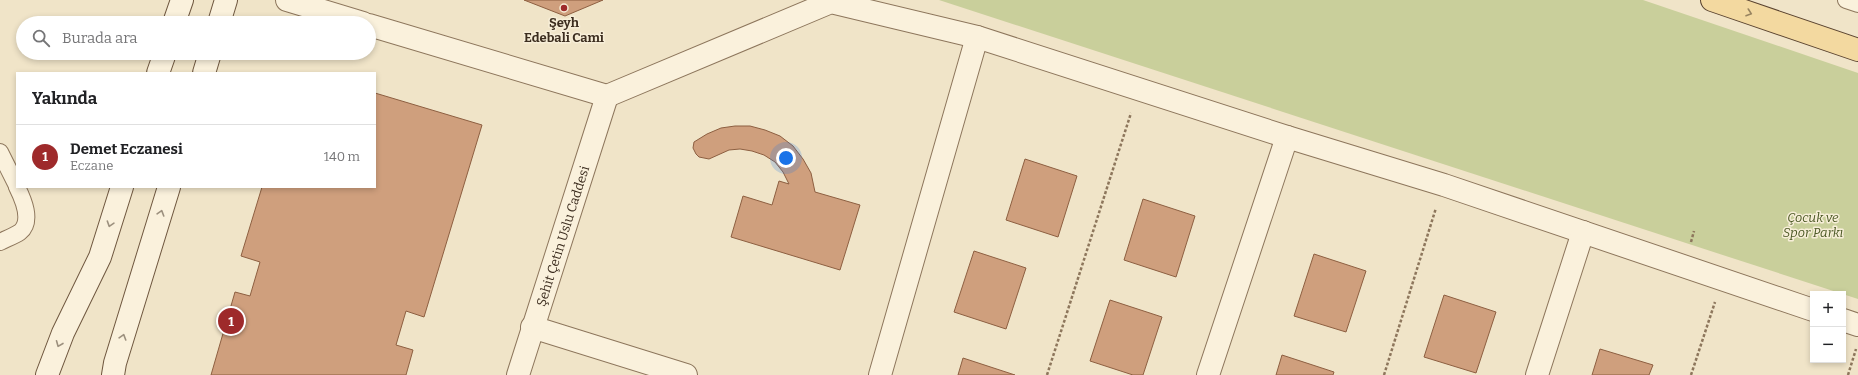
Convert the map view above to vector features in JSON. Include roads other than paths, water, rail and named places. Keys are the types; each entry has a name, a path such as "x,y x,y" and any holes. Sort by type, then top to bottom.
{"main road":[{"path":"1712,0 1858,50"}],"street":[{"path":"176,16 182,0"},
{"path":"221,16 226,0"},
{"path":"287,0 341,16"},
{"path":"376,27 607,96 831,2 977,37 1288,137 1444,185 1810,309"},
{"path":"880,375 977,37"},
{"path":"158,72 163,60"},
{"path":"204,72 208,60"},
{"name":"Şehit Çetin Uslu Caddesi","path":"518,375 532,327 607,96"},
{"path":"1208,375 1288,137"},
{"path":"47,375 63,333 100,257 122,188"},
{"path":"113,375 115,363 169,188"},
{"path":"1537,375 1583,232"},
{"path":"1846,321 1858,325"},
{"path":"532,327 686,375"}],"lane":[{"path":"1846,0 1858,4"},
{"path":"0,152 16,185"},
{"path":"0,242 21,231 26,218 25,202 18,188"}],"place":[{"name":"Şeyh Edebali Cami","path":"564,8"},
{"name":"Demet Eczanesi","path":"231,321"}],"park label":[{"name":"Çocuk ve Spor Parkı","path":"1813,224"}]}
